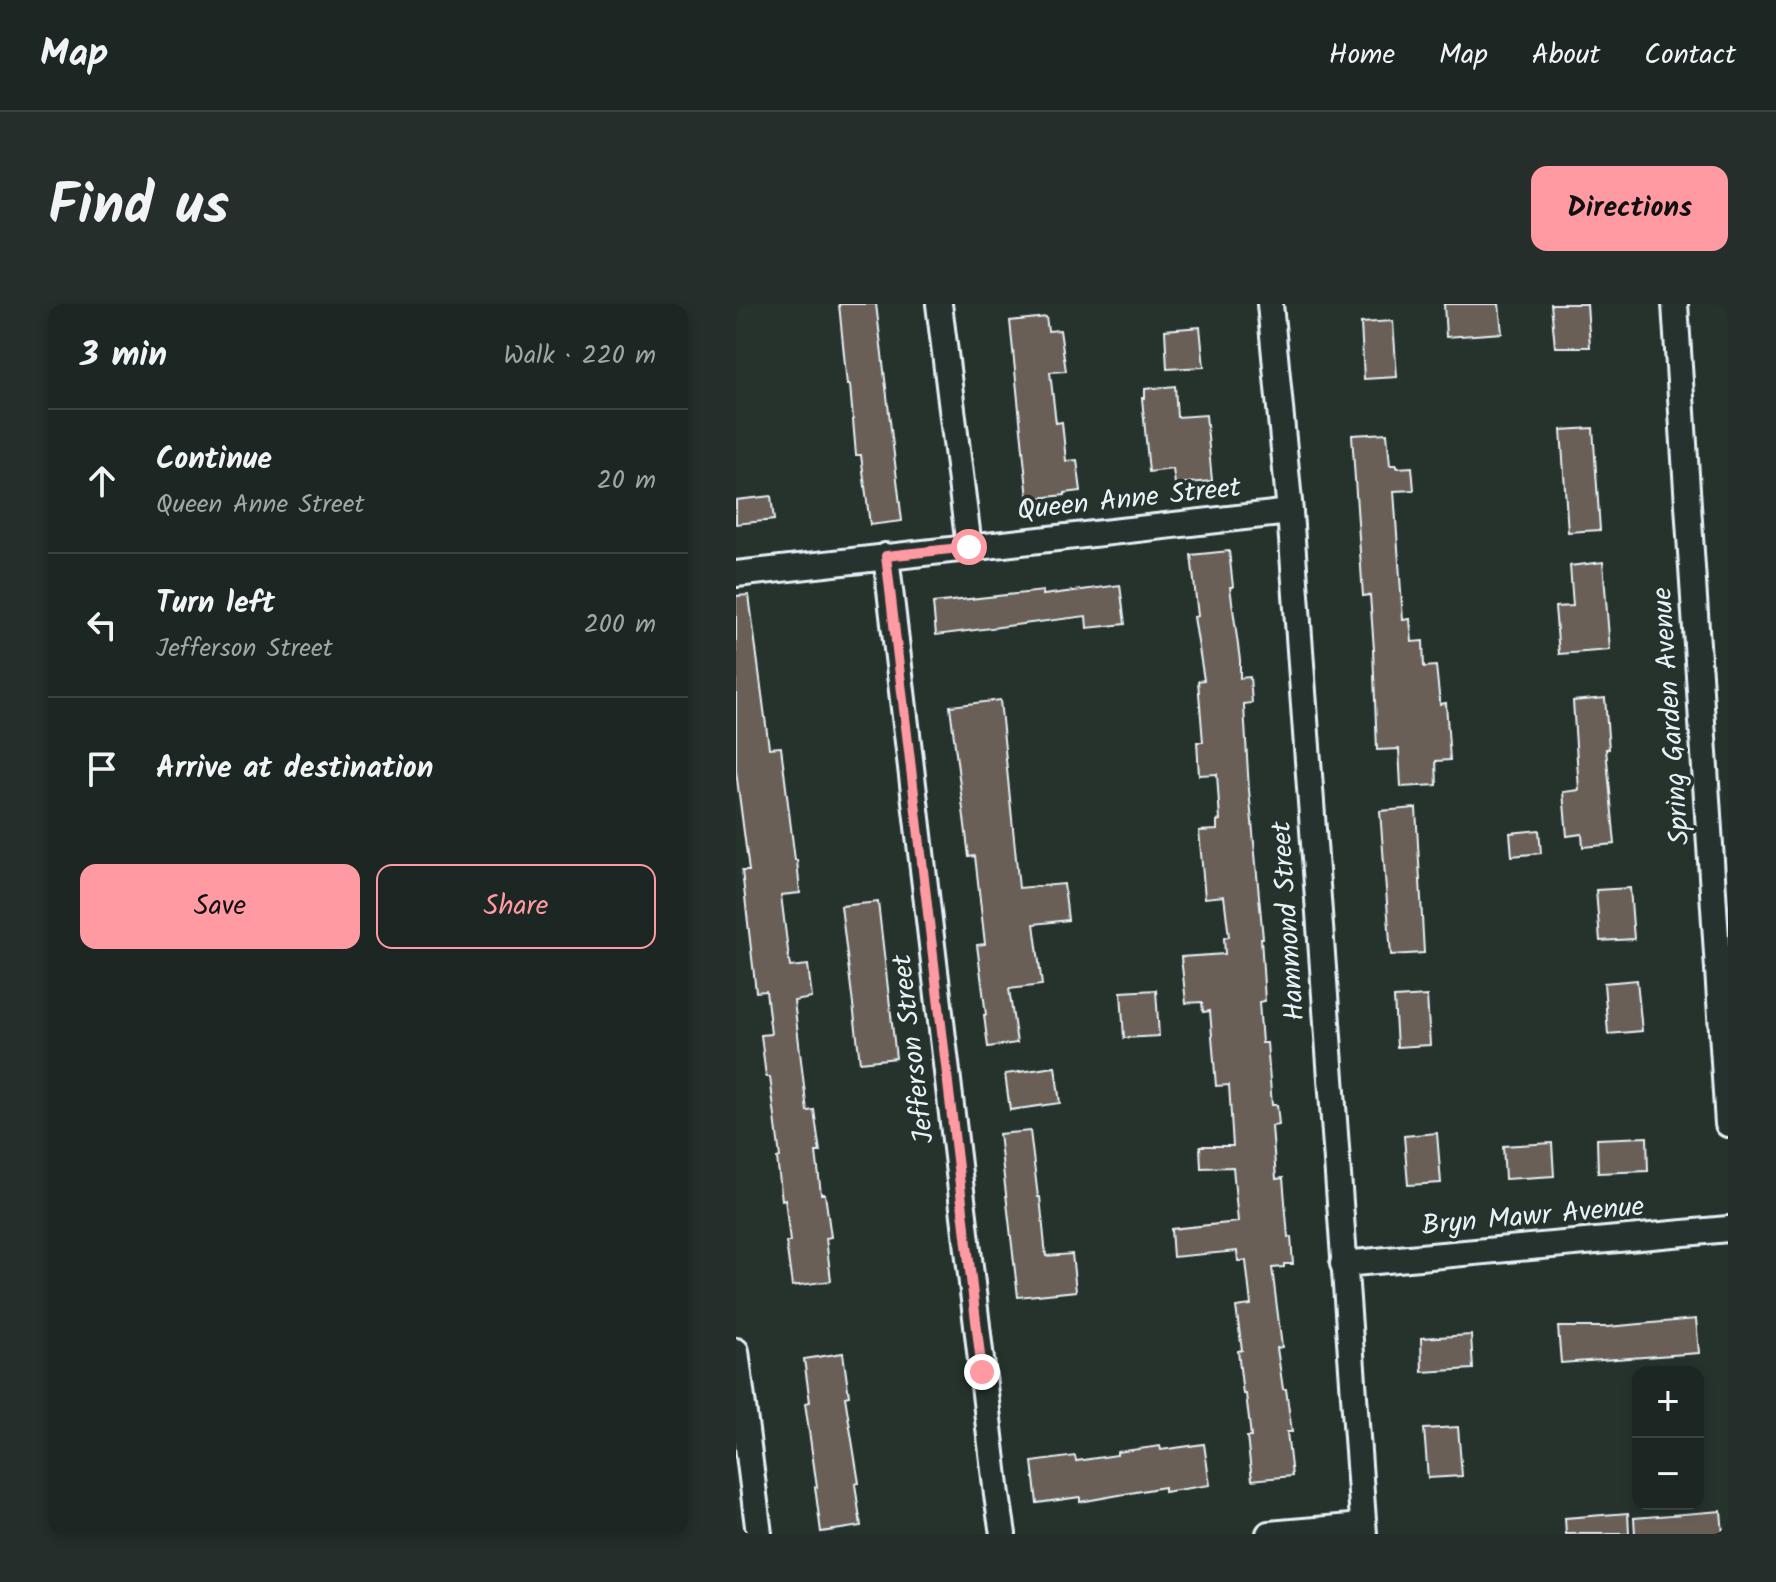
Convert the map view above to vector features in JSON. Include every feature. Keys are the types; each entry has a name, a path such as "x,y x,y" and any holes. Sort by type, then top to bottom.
{"street":[{"path":"939,304 969,547"},
{"name":"Hammond Street","path":"1270,304 1290,512 1363,1530"},
{"name":"Spring Garden Avenue","path":"1675,304 1716,766 1728,1124"},
{"name":"Queen Anne Street","path":"736,574 1290,512"},
{"name":"Jefferson Street","path":"886,556 1003,1534"},
{"name":"Bryn Mawr Avenue","path":"1343,1264 1728,1229"},
{"path":"736,1351 759,1534"},
{"path":"1269,1534 1363,1530"}],"building":[{"path":"839,304 876,304 902,521 870,525 861,455 856,455"},
{"path":"1444,304 1499,304 1502,333 1446,337"},
{"path":"1551,304 1587,304 1590,347 1555,347"},
{"path":"1046,317 1048,331 1060,330 1066,371 1050,372 1056,423 1062,422 1066,461 1077,460 1081,491 1028,499 1010,321"},
{"path":"1393,321 1397,377 1364,379 1361,323"},
{"path":"1200,327 1204,367 1167,369 1165,330"},
{"path":"1175,386 1177,417 1206,415 1212,481 1175,484 1173,469 1149,472 1142,398 1145,398 1145,389"},
{"path":"1593,428 1600,530 1568,532 1561,430"},
{"path":"1387,433 1390,465 1412,467 1414,490 1394,491 1403,620 1410,619 1412,642 1423,641 1424,667 1436,666 1440,704 1446,703 1450,760 1436,761 1437,785 1401,787 1399,749 1377,750 1370,595 1363,596 1352,435"},
{"path":"771,496 774,520 736,524 736,500"},
{"path":"1229,551 1240,678 1250,677 1252,703 1244,704 1244,707 1263,938 1265,1001 1259,1002 1262,1043 1267,1043 1272,1105 1277,1105 1279,1125 1272,1126 1276,1179 1283,1178 1293,1264 1272,1268 1282,1347 1277,1348 1292,1432 1287,1432 1292,1476 1252,1480 1247,1437 1251,1437 1238,1351 1242,1350 1236,1307 1251,1305 1246,1261 1238,1261 1237,1251 1173,1257 1171,1229 1238,1222 1233,1167 1201,1168 1200,1146 1233,1146 1229,1085 1216,1086 1210,1011 1203,1012 1202,1002 1186,1003 1181,957 1225,954 1224,938 1229,937 1224,896 1205,898 1199,831 1217,830 1217,821 1220,820 1217,774 1199,775 1197,742 1203,742 1198,681 1204,680 1194,617 1198,616 1191,555"},
{"path":"1603,562 1610,650 1559,654 1555,607 1573,606 1570,566"},
{"path":"1120,585 1125,624 1087,628 1086,616 936,635 933,603 1043,591 1043,595"},
{"path":"749,595 769,748 781,747 797,860 800,893 781,895 790,967 808,965 812,998 794,1001 807,1111 814,1110 820,1152 816,1152 821,1194 825,1194 831,1237 826,1238 831,1281 792,1286 786,1242 790,1242 785,1199 782,1200 777,1158 780,1157 770,1077 766,1077 761,1035 771,1034 766,991 756,992 742,871 749,871 736,771 736,596"},
{"path":"1605,698 1609,749 1606,749 1615,844 1583,847 1582,834 1567,836 1563,792 1579,790 1573,701"},
{"path":"1000,700 1019,888 1064,884 1068,920 1034,924 1042,985 1009,989 1017,1043 988,1047 977,945 985,944 975,856 969,857 950,706"},
{"path":"1416,808 1424,953 1391,955 1380,811"},
{"path":"1539,830 1541,853 1512,856 1510,833"},
{"path":"1630,888 1634,939 1600,941 1596,890"},
{"path":"878,902 896,1058 860,1062 841,906"},
{"path":"1637,980 1642,1031 1608,1034 1604,983"},
{"path":"1156,990 1159,1036 1124,1038 1121,992"},
{"path":"1427,996 1430,1045 1397,1047 1394,998"},
{"path":"1055,1067 1060,1103 1010,1110 1005,1074"},
{"path":"1030,1131 1046,1256 1072,1254 1076,1291 1018,1297 999,1134"},
{"path":"1437,1133 1441,1183 1408,1185 1404,1136"},
{"path":"1647,1137 1648,1171 1598,1173 1597,1139"},
{"path":"1552,1143 1554,1176 1505,1179 1503,1146"},
{"path":"1696,1319 1699,1353 1561,1363 1558,1327 1607,1327"},
{"path":"1471,1335 1473,1369 1422,1372 1421,1338"},
{"path":"843,1353 849,1396 845,1397 859,1483 855,1484 861,1526 821,1532 805,1403 810,1402 804,1359"},
{"path":"1458,1427 1462,1476 1428,1478 1424,1429"},
{"path":"1204,1444 1210,1485 1164,1492 1164,1487 1080,1502 1080,1497 1037,1503 1032,1462 1075,1456 1076,1461 1160,1446 1161,1450"},
{"path":"1721,1511 1723,1534 1635,1534 1634,1518"},
{"path":"1628,1513 1629,1534 1566,1534 1565,1518"}],"route":[{"path":"969,547 886,556 982,1372"}]}
